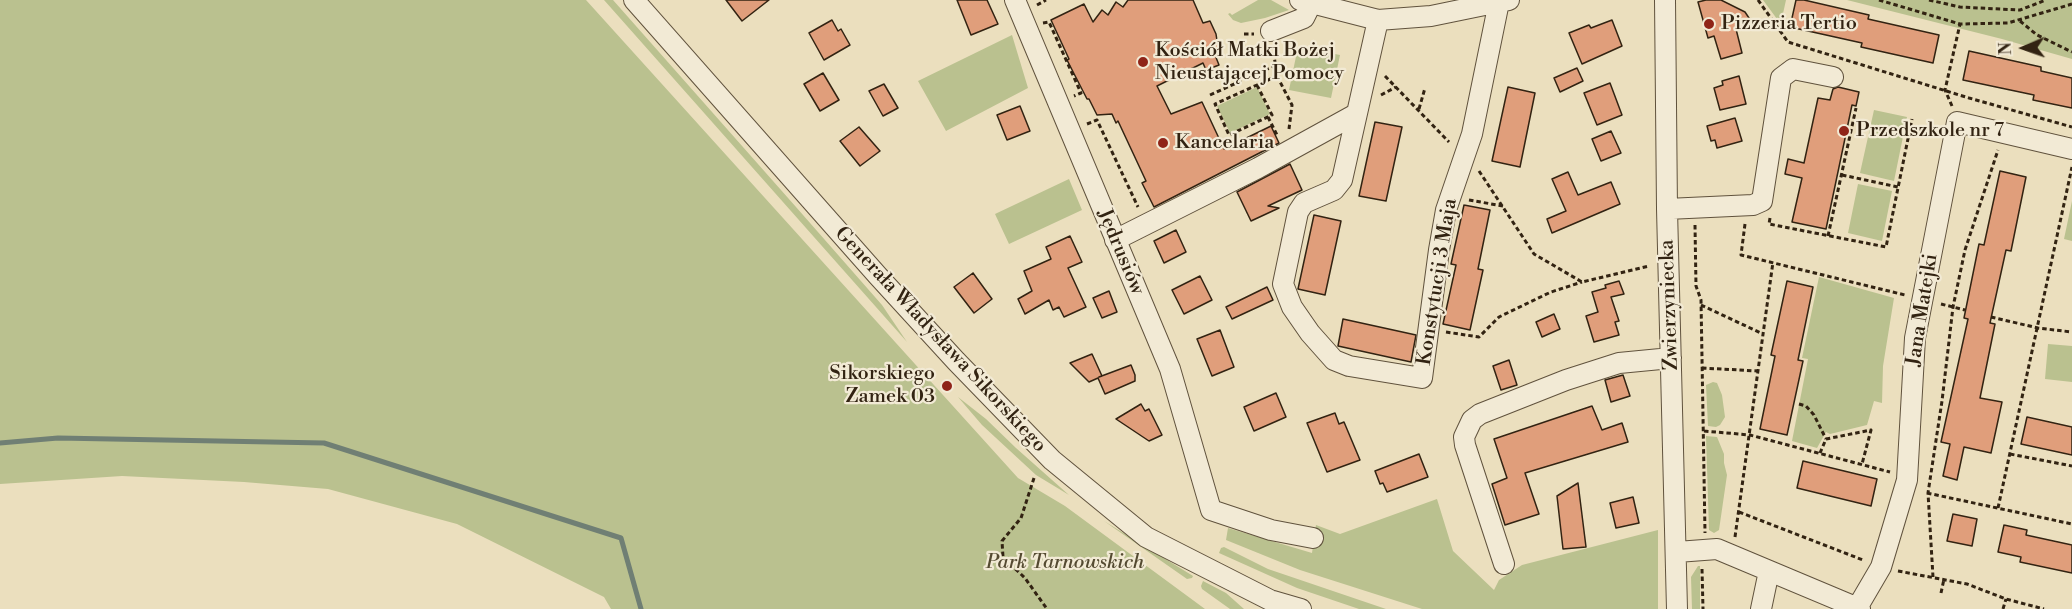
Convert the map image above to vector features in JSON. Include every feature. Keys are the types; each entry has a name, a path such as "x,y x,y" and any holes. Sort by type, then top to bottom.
{"street":[{"name":"Generała Władysława Sikorskiego","path":"634,0 878,276 1052,460 1146,537 1270,604 1301,609"},
{"name":"Jędrusiów","path":"1016,0 1170,369 1211,510 1271,530 1313,538"},
{"name":"Zwierzyniecka","path":"1665,0 1667,209 1677,609"},
{"name":"Konstytucji 3 Maja","path":"1306,2 1378,20 1415,18 1504,1 1472,134 1450,196 1439,250 1422,378 1349,366 1334,360 1310,333 1292,307 1283,284 1298,212 1304,203 1334,190 1342,180 1378,20"},
{"path":"1271,32 1304,18 1306,2"},
{"path":"1667,209 1748,205 1762,201 1781,78 1793,69 1833,77"},
{"path":"1115,240 1258,168 1356,114"},
{"name":"Jana Matejki","path":"1859,608 1881,567 1907,480 1915,338 1957,122 2072,149"},
{"path":"1504,564 1465,445 1464,437 1472,420 1480,414 1608,366 1671,358"},
{"path":"1677,552 1717,549 1859,608"},
{"path":"1761,609 1769,571"}],"path":[{"path":"1758,0 1788,42 2072,127"},
{"path":"1879,0 1960,24 2020,21 2072,4"},
{"path":"1929,0 1960,7 2020,10 2046,0"},
{"path":"2039,3 2043,13"},
{"path":"2020,21 2037,34 2072,52"},
{"path":"1945,90 1960,24"},
{"path":"1369,61 1451,144 1467,152 1534,254 1582,282"},
{"path":"1210,95 1274,66 1292,105 1289,135"},
{"path":"1257,85 1272,115 1229,135 1215,104 1257,85 1277,76"},
{"path":"1418,110 1425,88"},
{"path":"1828,236 1856,108"},
{"path":"1268,117 1278,137"},
{"path":"1772,211 1769,224 1886,247 1912,119"},
{"path":"1933,577 1928,493 1953,307 1961,264 2003,133"},
{"path":"1998,508 2072,167"},
{"path":"1842,175 1898,187"},
{"path":"1450,196 1503,206"},
{"path":"1748,205 1741,255 1905,295"},
{"path":"1695,222 1696,286 1701,304 1706,550 1702,563 1703,609"},
{"path":"1732,556 1773,262"},
{"path":"1429,329 1479,337 1499,317 1551,292 1657,264"},
{"path":"1701,304 1763,334"},
{"path":"1991,317 2038,328 2072,332"},
{"path":"1702,368 1758,371"},
{"path":"1799,404 1806,406 1814,415 1826,439 1820,453"},
{"path":"1826,439 1871,430 1862,464"},
{"path":"1703,431 1749,435 1889,471 1907,480"},
{"path":"2010,454 2072,466"},
{"path":"1034,478 1021,518 1002,541 1003,557 1025,578 1047,609"},
{"path":"1928,493 2072,524"},
{"path":"1739,512 1881,567 1967,584 2006,599 2044,609"},
{"path":"1941,593 1944,579"},
{"path":"2004,609 2006,599"}],"green space":[{"name":"Park Tarnowskich","path":"0,0 586,0 1018,478 1065,506 1205,609 611,609 604,597 457,524 328,489 122,476 0,484"},
{"path":"604,0 613,0 882,305 907,342"},
{"path":"1258,0 1271,0 1289,10 1241,23 1233,20 1228,14 1232,15"},
{"path":"1763,0 1786,0 1782,18 1777,19"},
{"path":"1847,0 2072,0 2072,59 2002,39"},
{"path":"1012,35 1028,88 946,131 918,81"},
{"path":"1298,47 1340,55 1331,98 1289,90"},
{"path":"1257,87 1270,114 1230,133 1217,106"},
{"path":"1874,110 1907,117 1894,181 1860,173"},
{"path":"1069,179 1082,210 1009,244 995,214"},
{"path":"1858,184 1892,191 1882,241 1848,233"},
{"path":"2072,201 2072,241 2064,239"},
{"path":"1819,277 1894,298 1883,366 1882,403 1874,401 1867,425 1830,434 1826,432 1817,448 1792,441 1808,359 1802,358"},
{"path":"2048,344 2072,346 2072,382 2045,379"},
{"path":"1717,383 1722,395 1725,417 1716,427 1708,426 1706,385"},
{"path":"958,397 986,419 1069,495 1036,475 982,425"},
{"path":"1706,436 1717,437 1724,454 1727,475 1719,530 1714,533 1709,530"},
{"path":"1437,499 1453,551 1494,590 1499,580 1522,565 1658,530 1658,609 1422,609 1300,570 1226,540 1228,528 1312,553 1316,525 1340,534"},
{"path":"1104,521 1193,576 1192,578 1187,579"},
{"path":"1224,547 1268,569 1386,609 1359,609 1297,588 1219,553"},
{"path":"1700,566 1700,609 1692,609 1691,577"},
{"path":"1203,581 1226,593 1244,609 1230,609 1202,589"}],"building":[{"path":"726,0 769,0 742,21"},
{"path":"957,0 987,0 998,24 971,35"},
{"path":"1128,0 1193,0 1203,23 1210,21 1216,34 1219,54 1215,55 1219,65 1206,70 1203,63 1157,86 1171,114 1202,102 1224,149 1271,126 1279,143 1154,207 1142,183 1146,181 1118,121 1116,123 1112,114 1097,115 1067,60 1069,59 1051,20 1084,4 1093,22 1102,10 1108,15 1116,2 1123,7"},
{"path":"1721,0 1745,12 1753,24 1736,29 1742,53 1721,59 1714,36 1708,38 1698,2"},
{"path":"1796,0 1869,15 1868,19 1939,35 1933,63 1861,47 1862,43 1790,27"},
{"path":"832,20 838,31 841,29 850,45 824,60 809,33"},
{"path":"1612,20 1622,46 1582,64 1569,33 1589,25 1591,28"},
{"path":"1969,51 2041,67 2041,71 2072,78 2072,108 2033,100 2034,95 1963,80"},
{"path":"1577,68 1583,81 1560,92 1554,78"},
{"path":"823,73 839,100 820,111 804,84"},
{"path":"1739,76 1746,104 1720,110 1714,88 1723,85 1722,81"},
{"path":"1610,83 1622,115 1597,125 1584,93"},
{"path":"884,84 898,108 883,116 869,91"},
{"path":"1508,87 1535,93 1520,167 1492,161"},
{"path":"1838,87 1859,92 1856,106 1852,105 1826,229 1792,222 1802,178 1785,174 1788,159 1804,163 1818,98 1830,100 1833,89"},
{"path":"1020,106 1030,131 1007,140 997,115"},
{"path":"1735,118 1742,141 1717,148 1715,140 1711,141 1707,126"},
{"path":"1375,122 1402,127 1386,201 1359,196"},
{"path":"859,127 880,151 860,166 840,141"},
{"path":"1611,131 1621,153 1601,161 1592,139"},
{"path":"1290,164 1302,190 1268,206 1279,208 1251,221 1237,192"},
{"path":"2000,171 2026,177 2011,251 2006,250 1990,323 1995,324 1980,398 2002,402 1991,453 1964,447 1957,480 1943,476 1950,444 1941,442 1968,319 1964,318 1979,244 1984,245"},
{"path":"1568,172 1578,195 1611,182 1620,204 1552,233 1547,219 1566,211 1552,179"},
{"path":"1464,205 1490,210 1478,269 1483,270 1470,330 1443,324 1456,265 1451,264"},
{"path":"1314,215 1341,221 1325,295 1298,289"},
{"path":"1176,230 1186,252 1164,263 1154,241"},
{"path":"1070,236 1082,262 1068,268 1086,307 1064,317 1059,307 1053,310 1049,300 1025,314 1018,299 1032,291 1024,271 1051,259 1046,247"},
{"path":"973,273 992,299 974,313 954,287"},
{"path":"1200,276 1212,300 1184,314 1172,290"},
{"path":"1619,281 1624,294 1611,297 1619,321 1615,322 1619,335 1594,342 1586,316 1598,312 1592,292"},
{"path":"1787,281 1813,287 1798,360 1803,361 1787,435 1760,429 1775,356 1771,355"},
{"path":"1267,287 1273,300 1232,319 1226,307"},
{"path":"1109,291 1117,312 1102,318 1093,298"},
{"path":"1554,314 1560,329 1542,337 1536,322"},
{"path":"1343,319 1416,335 1411,362 1338,346"},
{"path":"1220,330 1234,367 1212,376 1197,339"},
{"path":"1092,354 1102,376 1131,365 1135,381 1105,394 1098,378 1089,382 1070,363"},
{"path":"1509,360 1517,385 1501,390 1493,366"},
{"path":"1623,375 1630,396 1611,402 1605,380"},
{"path":"1276,393 1286,417 1254,431 1244,407"},
{"path":"1141,404 1145,411 1149,409 1162,435 1149,441 1116,419"},
{"path":"1592,406 1602,430 1622,423 1628,442 1525,473 1539,514 1505,525 1492,484 1507,478 1494,439"},
{"path":"1335,413 1339,424 1344,422 1360,460 1327,472 1307,423"},
{"path":"2027,417 2072,427 2072,455 2021,444"},
{"path":"1419,454 1428,477 1387,492 1383,483 1380,484 1375,471"},
{"path":"1803,461 1877,479 1871,506 1797,488"},
{"path":"1578,483 1586,547 1563,549 1557,496"},
{"path":"1633,497 1639,523 1616,528 1610,503"},
{"path":"1953,514 1977,519 1972,546 1947,541"},
{"path":"2004,525 2027,530 2026,535 2072,545 2072,573 2020,562 2021,557 1998,552"}],"waterway":[{"path":"0,443 58,438 324,443 621,538 641,609"}],"place":[{"name":"Pizzeria Tertio","path":"1709,24"},
{"name":"Kościół Matki Bożej Nieustającej Pomocy","path":"1143,62"},
{"name":"Przedszkole nr 7","path":"1844,131"},
{"name":"Kancelaria","path":"1163,143"},
{"name":"Sikorskiego Zamek 03","path":"947,386"}]}
